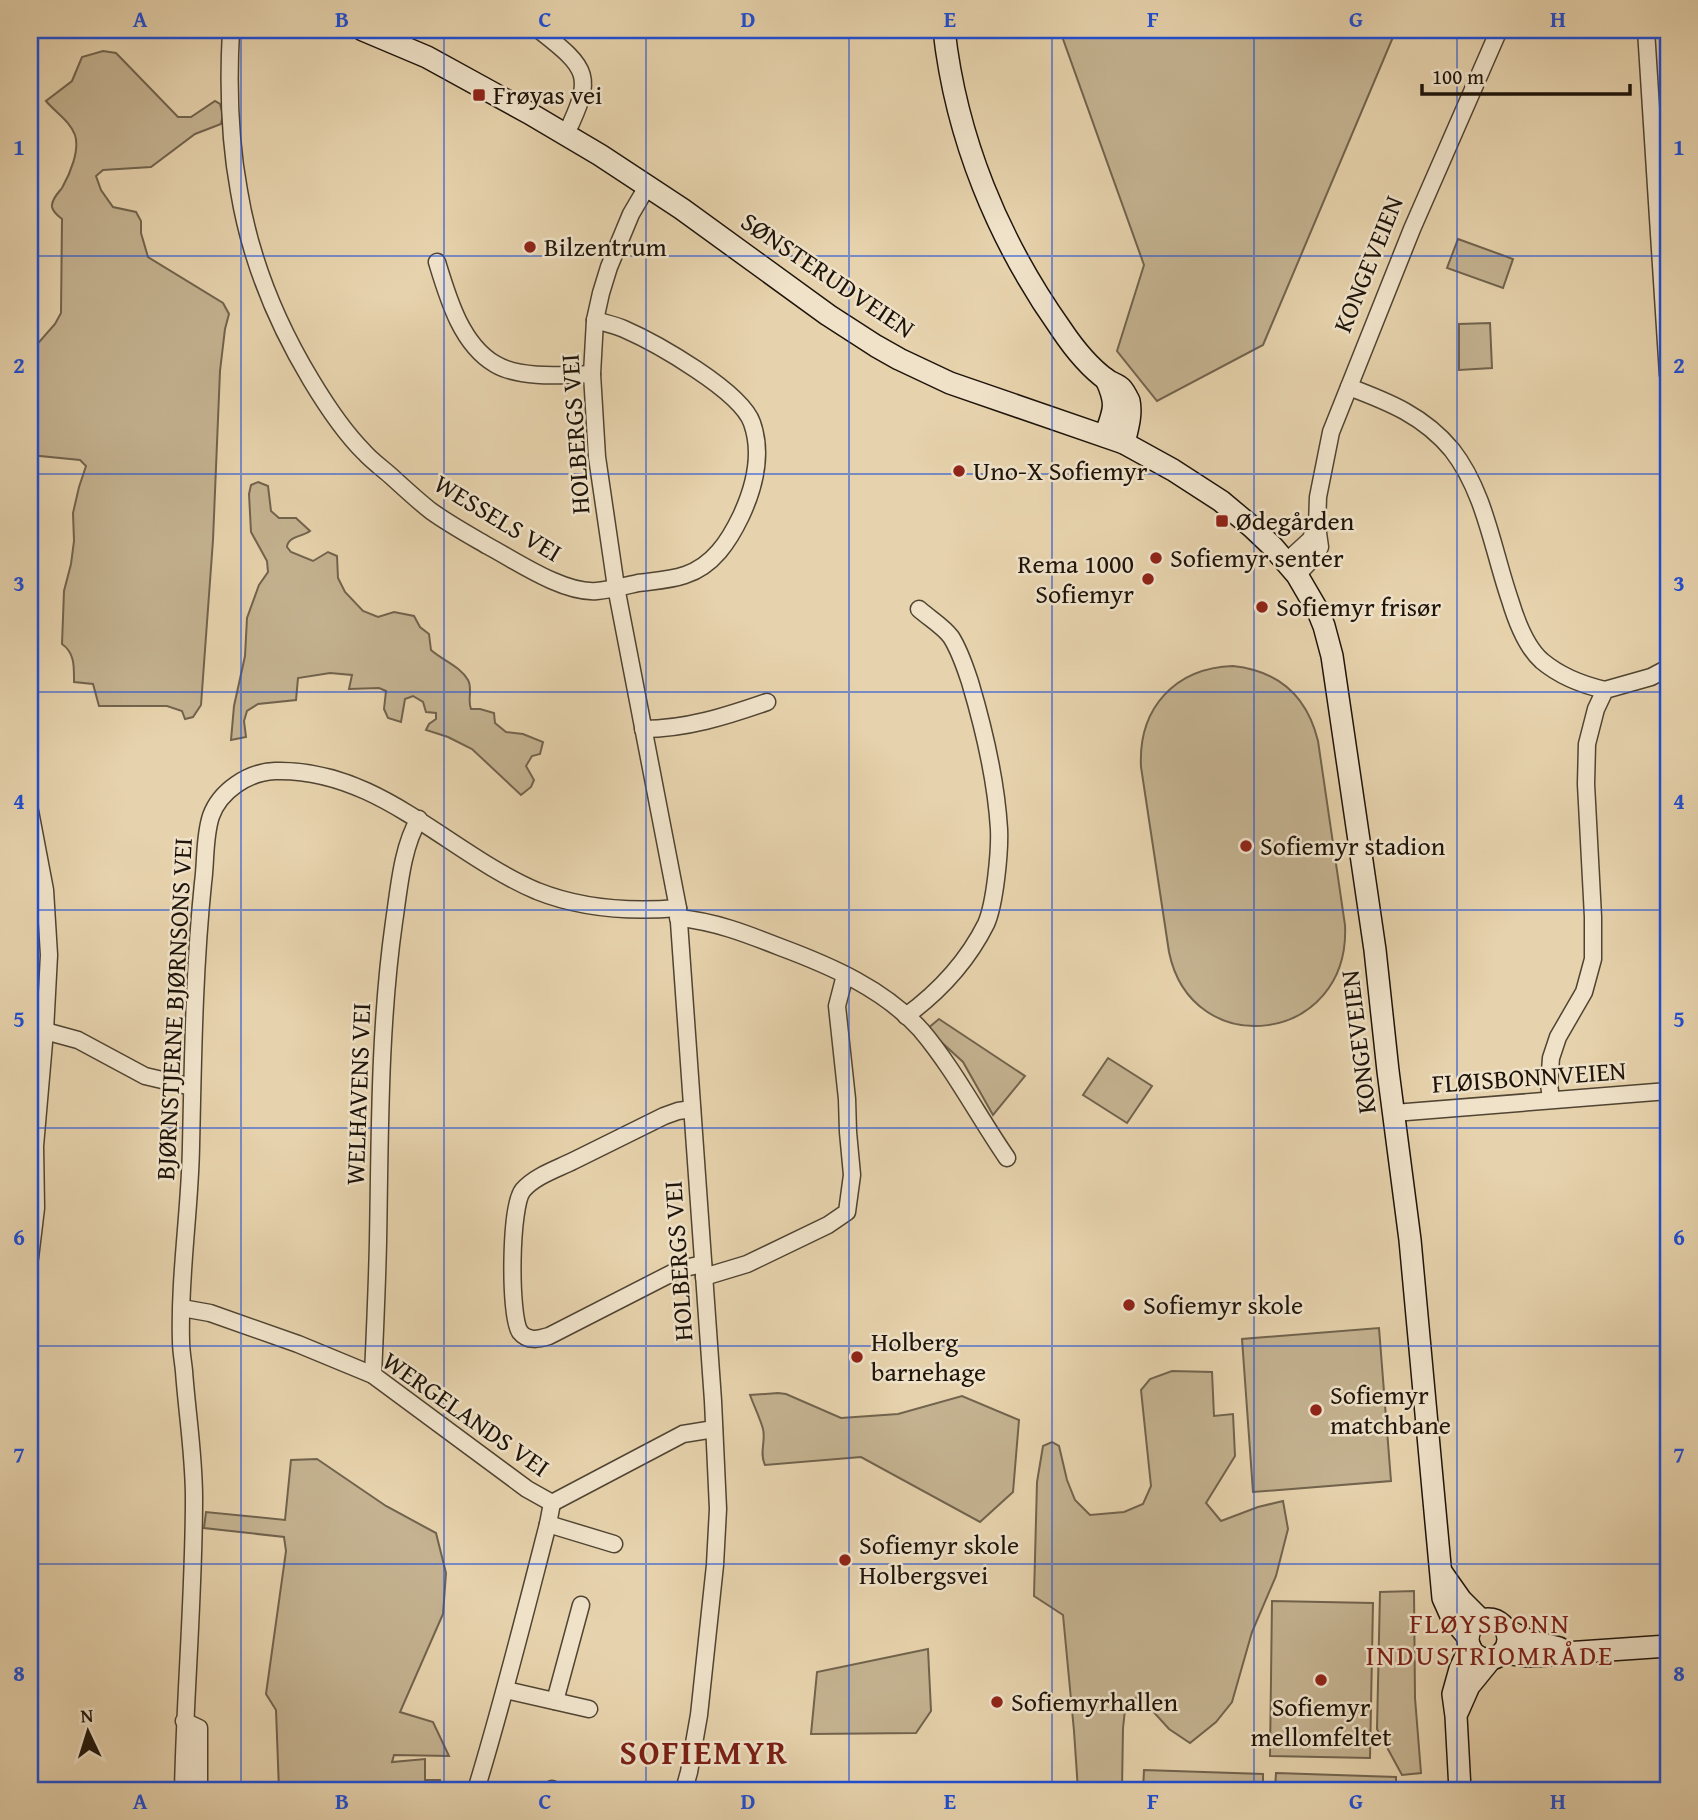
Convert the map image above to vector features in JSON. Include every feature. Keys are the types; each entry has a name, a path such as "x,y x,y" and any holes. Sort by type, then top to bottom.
{"main road":[{"name":"SØNSTERUDVEIEN","path":"363,30 427,57 566,134 648,185 828,315 900,359 950,383 1115,440 1173,470 1221,501 1264,537 1291,568"},
{"path":"944,30 954,93 966,138 981,181 1019,263 1055,321 1106,379 1121,388 1129,403 1129,420 1115,440"},
{"name":"KONGEVEIEN","path":"1291,568 1318,611 1332,656 1375,950 1405,1198 1439,1568 1461,1600 1473,1635"},
{"path":"1456,1716 1469,1686 1508,1642 1506,1630 1496,1620 1473,1635 1453,1694 1460,1790"},
{"path":"1506,1630 1539,1644 1582,1651"},
{"path":"1473,1635 1474,1653 1479,1657 1539,1657 1582,1651 1668,1646"}],"street":[{"name":"WESSELS VEI","path":"231,30 231,126 246,225 258,268 290,346 338,422 364,452 432,512 533,571 579,590 597,591 685,575 702,568 718,555 735,528 749,499 757,468 755,436 751,422 743,408 716,383 657,345 622,328 595,320"},
{"path":"539,30 569,55 583,78 581,100 566,134"},
{"name":"KONGEVEIEN","path":"1291,568 1318,551 1320,485 1331,432 1412,229 1499,30"},
{"path":"1646,30 1663,215 1668,375"},
{"name":"HOLBERGS VEI","path":"648,185 631,214 608,267 595,320 592,374 597,457 616,587 678,913 704,1271 718,1509 715,1573 699,1715 684,1790"},
{"path":"437,262 447,295 464,331 474,346 496,365 522,373 592,374"},
{"path":"1349,387 1401,408 1432,428 1453,452 1469,478 1482,509 1519,628 1541,660 1570,678 1605,690 1651,677 1668,668"},
{"path":"906,1016 927,1001 958,969 987,922 995,888 999,830 987,748 963,660 951,636 919,609"},
{"path":"1551,1100 1551,1058 1558,1037 1584,992 1593,959 1586,784 1587,744 1596,709 1605,690"},
{"path":"643,729 716,719 767,702"},
{"name":"BJØRNSTJERNE BJØRNSONS VEI","path":"183,1790 184,1721 192,1615 194,1496 193,1451 181,1343 181,1308 191,1158 199,942 208,829 217,803 237,784 271,771 311,773 353,784 419,819 506,875 539,891 607,908 678,913 695,920 735,929 825,964 873,990 920,1030 938,1052 1007,1158"},
{"path":"30,811 45,890 49,955 35,1146 34,1232 30,1258"},
{"name":"WELHAVENS VEI","path":"373,1375 380,1095 389,955 410,835 419,819"},
{"path":"692,1109 664,1116 554,1170 522,1191 517,1201 513,1228 514,1311 518,1330 525,1337 535,1340 549,1336 680,1269 704,1271 747,1264 828,1225 847,1212 852,1175 837,1006 845,975"},
{"path":"45,1031 78,1040 145,1076 192,1087"},
{"name":"FLØISBONNVEIEN","path":"1394,1113 1668,1091"},
{"name":"WERGELANDS VEI","path":"181,1308 211,1313 299,1344 373,1375 527,1489 552,1503 683,1434 714,1429"},
{"path":"476,1790 506,1690 552,1503"},
{"path":"548,1524 614,1544"},
{"path":"555,1701 581,1605"},
{"path":"506,1690 589,1709"},
{"path":"184,1721 199,1728 199,1790"}],"shaded area":[{"path":"1063,30 1396,30 1263,345 1157,401 1117,351 1144,265 1063,39"},
{"path":"103,51 116,53 178,117 191,117 215,101 220,104 223,115 221,124 195,134 151,167 103,170 96,176 101,190 113,207 136,212 141,221 141,233 148,257 223,303 229,314 220,371 213,540 201,705 193,717 185,719 182,711 167,706 99,706 93,684 74,682 72,656 62,644 64,591 74,541 73,513 86,466 80,460 30,455 30,347 34,348 61,313 62,219 53,211 52,204 68,176 76,148 73,130 46,101 72,81 82,57"},
{"path":"1458,239 1513,259 1503,288 1447,268"},
{"path":"1490,323 1492,368 1459,370 1459,324"},
{"path":"258,482 268,486 271,511 279,518 296,518 310,531 288,543 287,547 291,552 313,561 328,552 337,556 338,578 345,592 363,611 378,617 394,612 414,616 420,627 429,634 431,650 468,680 471,709 494,713 495,723 506,732 523,734 543,742 540,754 532,756 526,766 534,780 531,787 521,795 472,749 426,730 436,719 436,713 426,712 423,702 413,696 405,699 401,722 388,718 384,709 386,691 379,688 349,689 352,675 330,673 298,678 296,700 258,704 247,711 244,721 246,737 231,740 234,706 245,656 247,618 259,585 268,572 267,561 251,532 249,494 251,485"},
{"path":"1233,666 1277,680 1289,688 1307,711 1318,741 1345,925 1340,965 1323,995 1298,1015 1268,1025 1236,1024 1207,1012 1183,988 1169,952 1141,767 1146,727 1153,710 1164,695 1194,674 1212,668"},
{"path":"939,1019 1025,1076 993,1115 963,1062 927,1029"},
{"path":"1108,1058 1152,1086 1127,1123 1083,1095"},
{"name":"Sofiemyr matchbane","path":"1379,1328 1391,1481 1253,1492 1242,1339"},
{"path":"1172,1371 1212,1372 1214,1416 1233,1414 1235,1456 1206,1503 1221,1521 1283,1501 1288,1529 1276,1576 1252,1632 1232,1702 1216,1722 1190,1743 1169,1729 1140,1697 1126,1701 1122,1790 1078,1790 1063,1615 1034,1596 1037,1482 1043,1446 1052,1442 1059,1446 1075,1500 1090,1515 1124,1512 1143,1504 1151,1486 1141,1390 1150,1379"},
{"path":"778,1393 841,1418 898,1414 962,1396 1019,1420 1013,1492 980,1522 861,1457 765,1465 763,1429 750,1395"},
{"path":"317,1459 386,1506 436,1533 446,1573 443,1614 400,1712 433,1722 449,1756 394,1755 392,1762 425,1759 425,1780 440,1780 440,1788 446,1790 279,1790 276,1710 266,1694 286,1551 284,1537 204,1528 206,1512 285,1520 291,1460"},
{"path":"1414,1591 1415,1698 1421,1773 1402,1775 1377,1729 1380,1592"},
{"name":"Sofiemyr mellomfeltet","path":"1272,1601 1373,1603 1370,1758 1270,1756"},
{"path":"928,1649 931,1711 916,1733 811,1734 817,1672"},
{"path":"1144,1770 1263,1774 1263,1790 1143,1790"},
{"path":"1276,1773 1396,1777 1396,1790 1275,1790"}],"place":[{"name":"Frøyas vei","path":"479,95"},
{"name":"Bilzentrum","path":"530,247"},
{"name":"Uno-X Sofiemyr","path":"959,471"},
{"name":"Ødegården","path":"1222,521"},
{"name":"Sofiemyr senter","path":"1156,558"},
{"name":"Rema 1000 Sofiemyr","path":"1148,579"},
{"name":"Sofiemyr frisør","path":"1262,607"},
{"name":"Sofiemyr stadion","path":"1246,846"},
{"name":"Sofiemyr skole","path":"1129,1305"},
{"name":"Holberg barnehage","path":"857,1357"},
{"name":"Sofiemyr matchbane","path":"1316,1410"},
{"name":"Sofiemyr skole Holbergsvei","path":"845,1560"},
{"name":"Sofiemyr mellomfeltet","path":"1321,1680"},
{"name":"Sofiemyrhallen","path":"997,1702"}],"district":[{"name":"FLØYSBONN INDUSTRIOMRÅDE","path":"1490,1639"},
{"name":"SOFIEMYR","path":"704,1752"}]}
